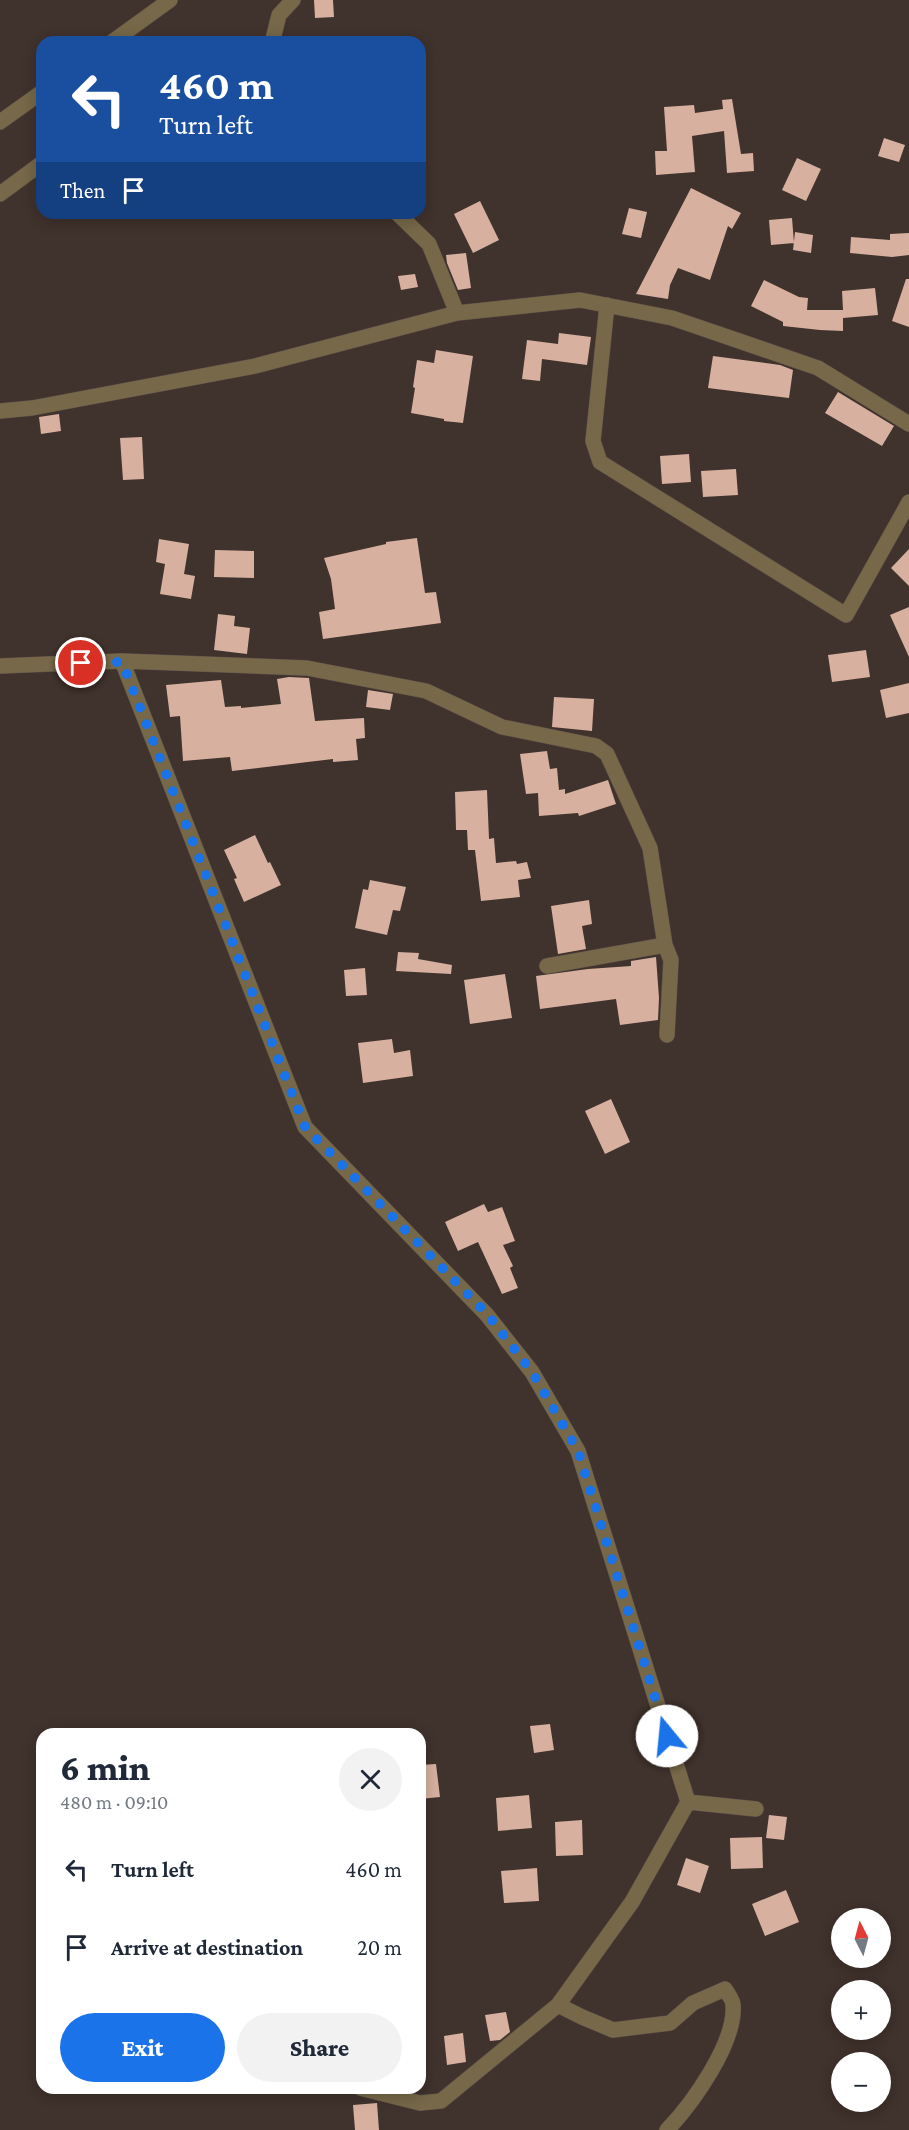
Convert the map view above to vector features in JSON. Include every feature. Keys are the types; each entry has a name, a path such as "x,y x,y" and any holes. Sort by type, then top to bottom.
{"street":[{"path":"119,36 170,0"},
{"path":"274,36 279,15 293,0"},
{"path":"0,122 36,96"},
{"path":"0,195 36,168"},
{"path":"403,219 429,244 457,313"},
{"path":"0,411 32,408 255,366 457,313 580,300 672,318 818,368 909,424"},
{"path":"607,305 593,441 600,462 846,615 909,502"},
{"path":"122,662 305,1127 487,1314 532,1372 578,1451 688,1802 632,1902 558,2005 441,2100 420,2103 384,2094"},
{"path":"0,666 122,662 307,668 426,692 502,727 596,747 608,754 650,848 665,945 671,960 667,1035"},
{"path":"547,966 665,945"},
{"path":"688,1802 756,1809"},
{"path":"558,2005 614,2030 670,2023 693,2003 725,1989 733,2003 731,2023 714,2069 667,2130"}],"building":[{"path":"314,0 333,0 334,17 315,18"},
{"path":"732,99 741,154 753,153 754,171 727,173 724,131 692,136 695,172 656,175 655,151 667,151 664,107 694,105 695,113 723,109 722,100"},
{"path":"884,138 905,145 899,162 878,156"},
{"path":"797,158 821,169 806,201 782,190"},
{"path":"691,188 741,213 732,229 728,226 710,280 678,268 670,285 668,299 636,294"},
{"path":"480,201 499,240 473,253 454,214"},
{"path":"629,208 647,212 641,238 622,234"},
{"path":"792,218 794,243 771,245 769,220"},
{"path":"795,232 813,235 811,253 793,250"},
{"path":"909,233 909,255 892,257 850,253 851,237 890,240 890,234"},
{"path":"466,253 471,288 458,290 446,255"},
{"path":"415,274 418,287 401,290 398,276"},
{"path":"906,279 909,279 909,327 892,321"},
{"path":"764,280 799,297 808,298 807,310 843,310 842,291 875,288 878,315 843,318 843,331 783,326 783,322 751,306"},
{"path":"559,333 591,337 587,365 542,359 540,381 522,379 527,340 558,344"},
{"path":"436,350 473,356 463,423 411,413 417,360 434,363"},
{"path":"713,356 780,365 793,370 789,398 708,388"},
{"path":"838,392 894,426 882,446 825,413"},
{"path":"59,414 61,431 41,434 39,417"},
{"path":"142,437 144,479 123,480 120,438"},
{"path":"689,454 691,482 662,484 660,456"},
{"path":"736,469 738,495 703,497 701,471"},
{"path":"417,538 425,593 436,592 441,623 323,639 319,612 335,609 331,579 324,558 386,544 386,542"},
{"path":"159,539 189,544 184,574 195,576 191,599 160,594 165,564 156,562"},
{"path":"909,549 909,586 891,568"},
{"path":"215,550 254,551 254,578 214,577"},
{"path":"909,607 909,657 890,615"},
{"path":"218,614 235,616 234,626 250,628 247,654 214,650"},
{"path":"866,650 870,677 832,682 828,655"},
{"path":"309,678 315,721 364,718 365,738 356,739 358,760 333,762 333,759 232,771 230,757 183,761 180,716 170,717 166,685 221,680 225,707 241,706 241,708 281,704 277,679"},
{"path":"909,683 909,713 886,718 880,690"},
{"path":"368,690 393,694 390,710 366,707"},
{"path":"554,697 594,699 592,731 552,727"},
{"path":"547,751 550,769 557,768 559,790 565,789 565,794 608,780 616,804 579,816 578,813 539,816 538,793 526,794 520,754"},
{"path":"487,790 489,839 494,838 496,863 527,862 531,878 518,880 520,897 481,901 475,850 468,850 467,830 456,830 455,792"},
{"path":"255,835 281,885 244,902 234,879 237,878 224,850"},
{"path":"370,880 406,887 400,911 393,910 387,935 355,928 363,889 368,890"},
{"path":"589,900 592,924 582,926 586,949 558,954 551,906"},
{"path":"398,952 419,953 418,959 452,965 451,974 396,971"},
{"path":"656,957 658,1020 620,1025 616,999 540,1009 536,976 631,966 631,961"},
{"path":"365,968 367,995 346,996 344,970"},
{"path":"505,974 512,1018 470,1024 464,980"},
{"path":"392,1039 394,1053 410,1050 413,1076 363,1083 358,1043"},
{"path":"611,1099 630,1142 605,1154 585,1111"},
{"path":"484,1204 488,1212 502,1207 515,1241 503,1245 513,1266 510,1268 518,1288 502,1294 478,1242 458,1251 445,1222"},
{"path":"550,1724 554,1750 534,1753 530,1726"},
{"path":"436,1764 440,1797 426,1798 426,1765"},
{"path":"529,1795 532,1828 498,1831 496,1798"},
{"path":"769,1815 787,1817 784,1840 766,1838"},
{"path":"582,1820 583,1855 556,1856 555,1822"},
{"path":"762,1837 763,1868 731,1869 730,1838"},
{"path":"686,1858 709,1866 700,1893 677,1885"},
{"path":"537,1868 539,1901 504,1903 501,1871"},
{"path":"786,1890 799,1922 765,1936 752,1904"},
{"path":"506,2012 510,2032 500,2040 490,2041 485,2015"},
{"path":"463,2033 466,2062 447,2065 444,2036"},
{"path":"377,2103 379,2130 355,2130 353,2105"}],"route":[{"path":"81,663 122,662 305,1127 487,1314 532,1372 578,1451 667,1736"}]}
